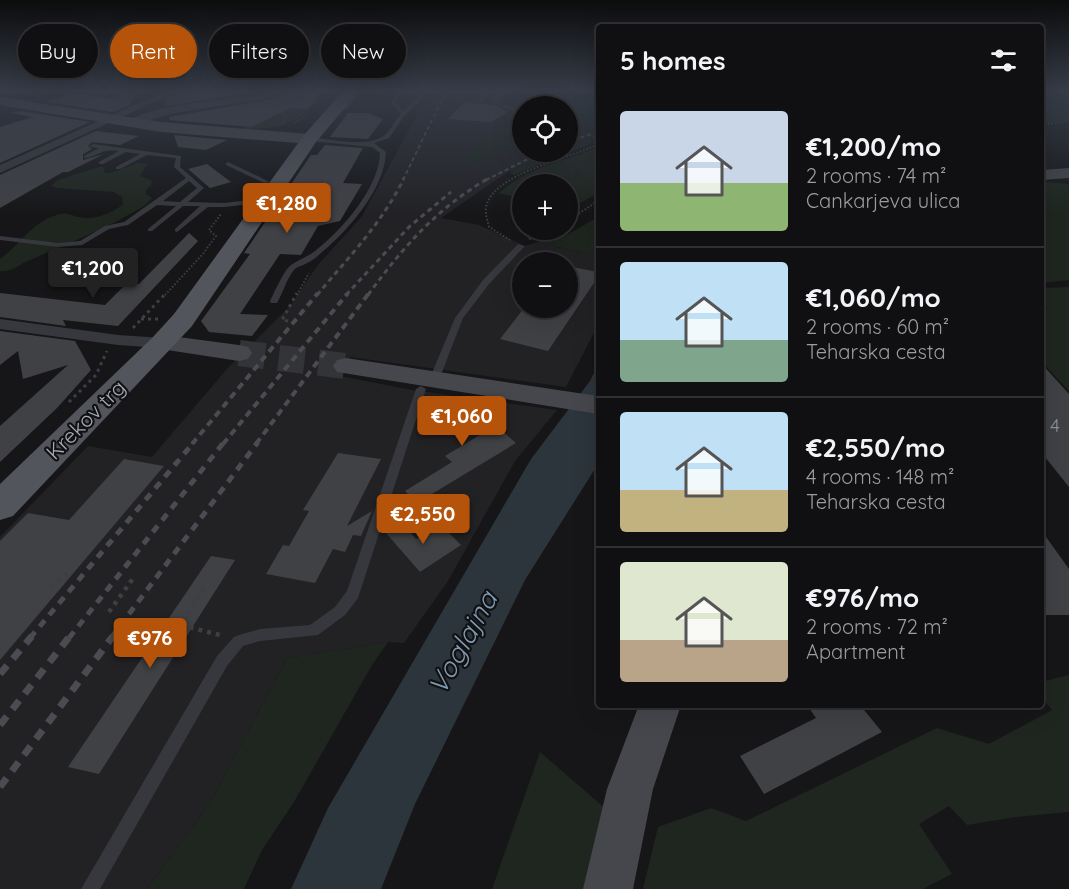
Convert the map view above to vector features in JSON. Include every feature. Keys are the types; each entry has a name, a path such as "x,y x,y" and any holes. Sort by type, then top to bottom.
{"main road":[{"path":"141,342 245,203 266,182 298,132"},
{"path":"141,342 183,320 298,132"},
{"name":"Krekov trg","path":"3,497 141,342"}],"street":[{"path":"4,164 80,132"},
{"path":"221,132 249,132"},
{"path":"1044,174 1069,173"},
{"path":"0,324 239,353"},
{"path":"346,366 427,385 532,395 596,405"},
{"path":"608,889 630,789 659,708"}],"lane":[{"path":"274,301 292,267 321,252 353,216 379,177 384,163 382,152 374,145 322,132"},
{"path":"362,143 382,140 393,132"},
{"path":"93,146 179,157 177,167 201,188 150,230"},
{"path":"86,157 105,148"},
{"path":"101,163 125,150"},
{"path":"118,168 146,153"},
{"path":"228,164 266,182"},
{"path":"0,238 58,244 82,243 107,227 126,224 189,178"},
{"path":"156,203 245,203"},
{"path":"177,230 207,204"},
{"path":"90,889 222,661 239,641 260,635 313,631 340,611 353,594 427,385 459,318 486,282 521,246"}],"path":[{"path":"593,137 596,140"},
{"path":"521,246 489,227 485,207 490,198 515,177 596,143"},
{"path":"578,214 596,202"},
{"path":"141,342 130,331 202,255 216,236 208,230 227,208 245,203"},
{"path":"288,321 282,320 321,252"},
{"path":"64,407 96,375 107,351 141,342"},
{"path":"50,586 70,572"},
{"path":"109,612 134,577"},
{"path":"204,588 180,625 239,641"}],"shaded area":[{"path":"407,132 500,132 474,163 512,147 512,162 529,162 506,173 441,218 479,225 525,246 543,240 553,240 554,246 596,256 596,329 566,387 350,357 340,376 412,390 557,410 515,461 448,581 404,643 388,642 287,658 210,803 147,889 0,889 0,537 88,446 152,457 226,370 290,306 317,266 362,216"},
{"path":"497,132 512,132 512,147 474,163 464,160"},
{"path":"578,132 596,132 596,137 578,142"},
{"path":"590,138 595,142 578,149 578,142"},
{"path":"596,148 596,194 578,204 578,174 528,174 558,162 578,162 578,154"},
{"path":"528,162 546,162 516,174 509,172"},
{"path":"137,163 147,164 140,176 151,180 152,184 146,190 146,194 152,198 144,206 88,235 12,269 0,271 0,259 35,227 50,217 68,214 84,218 96,217 123,204 122,197 114,192 51,186 58,180 99,167 105,167 104,173 111,173"},
{"path":"512,183 512,196 499,193"},
{"path":"1044,183 1069,184 1069,280 1044,283"},
{"path":"596,218 596,256 554,246 553,240 578,240 578,229"},
{"path":"1069,287 1069,391 1044,364 1044,312 1047,309 1044,304 1044,288"},
{"path":"388,642 372,665 294,802 262,850 244,889 147,889 210,803 287,658"},
{"path":"1069,675 1069,812 967,825 949,806 919,824 952,874 923,889 643,889 658,827 711,808 746,821 937,728 989,744 1052,710 1044,700 1044,681"},
{"path":"540,752 607,810 584,889 492,889"}],"water":[{"name":"Voglajna","path":"596,369 596,467 525,580 415,804 381,889 291,889 328,808 531,459 590,381"}],"building":[{"path":"0,132 67,132 0,163"},
{"path":"93,132 139,136 120,145 92,142 88,146 92,149 83,154 83,160 104,154 68,172 63,172 0,208 0,175"},
{"path":"333,132 373,132 368,139 330,137"},
{"path":"174,135 227,140 206,150 178,147"},
{"path":"325,145 363,148 343,183 362,184 340,221 318,226 301,255 280,254 240,314 268,315 252,336 209,332 201,321 250,254 244,253 311,155 317,155"},
{"path":"207,164 231,182 210,188 188,169"},
{"path":"189,233 198,241 118,326 63,320 66,326 0,317 0,293 105,305 127,283 139,284"},
{"path":"578,268 596,272 596,280 578,307"},
{"path":"516,318 570,318 548,351 500,339"},
{"path":"0,331 75,341 91,370 57,408 0,462 0,426 68,365 23,379 18,351 0,365"},
{"path":"1044,366 1069,394 1069,487 1044,456"},
{"path":"439,401 467,401 516,443 417,503 405,491 452,462 445,456 493,427 434,426"},
{"path":"338,453 381,459 347,526 372,511 361,536 353,535 345,552 333,549 315,583 266,574 283,545 289,546 309,511 303,510"},
{"path":"124,459 164,466 0,660 0,541 28,513 69,520"},
{"path":"401,522 416,539 440,524 461,545 420,572 385,532"},
{"path":"1044,534 1069,569 1069,615 1044,615"},
{"path":"211,556 235,560 99,774 68,767"},
{"path":"809,708 862,708 882,732 764,794 740,756 816,718"}],"tunnel":[{"path":"239,353 346,366"}],"railway":[{"path":"403,180 426,132"},
{"path":"578,138 596,133"},
{"path":"486,180 522,162"},
{"path":"368,295 422,230 453,202 489,178"},
{"path":"317,295 375,225 403,180"},
{"path":"346,295 409,227 451,192"},
{"path":"192,444 318,293"},
{"path":"223,444 348,293"},
{"path":"256,444 369,293"},
{"path":"30,638 194,442"},
{"path":"69,638 224,442"},
{"path":"111,638 258,442"},
{"path":"0,674 32,636"},
{"path":"0,725 70,636"},
{"path":"0,787 113,636"}]}
